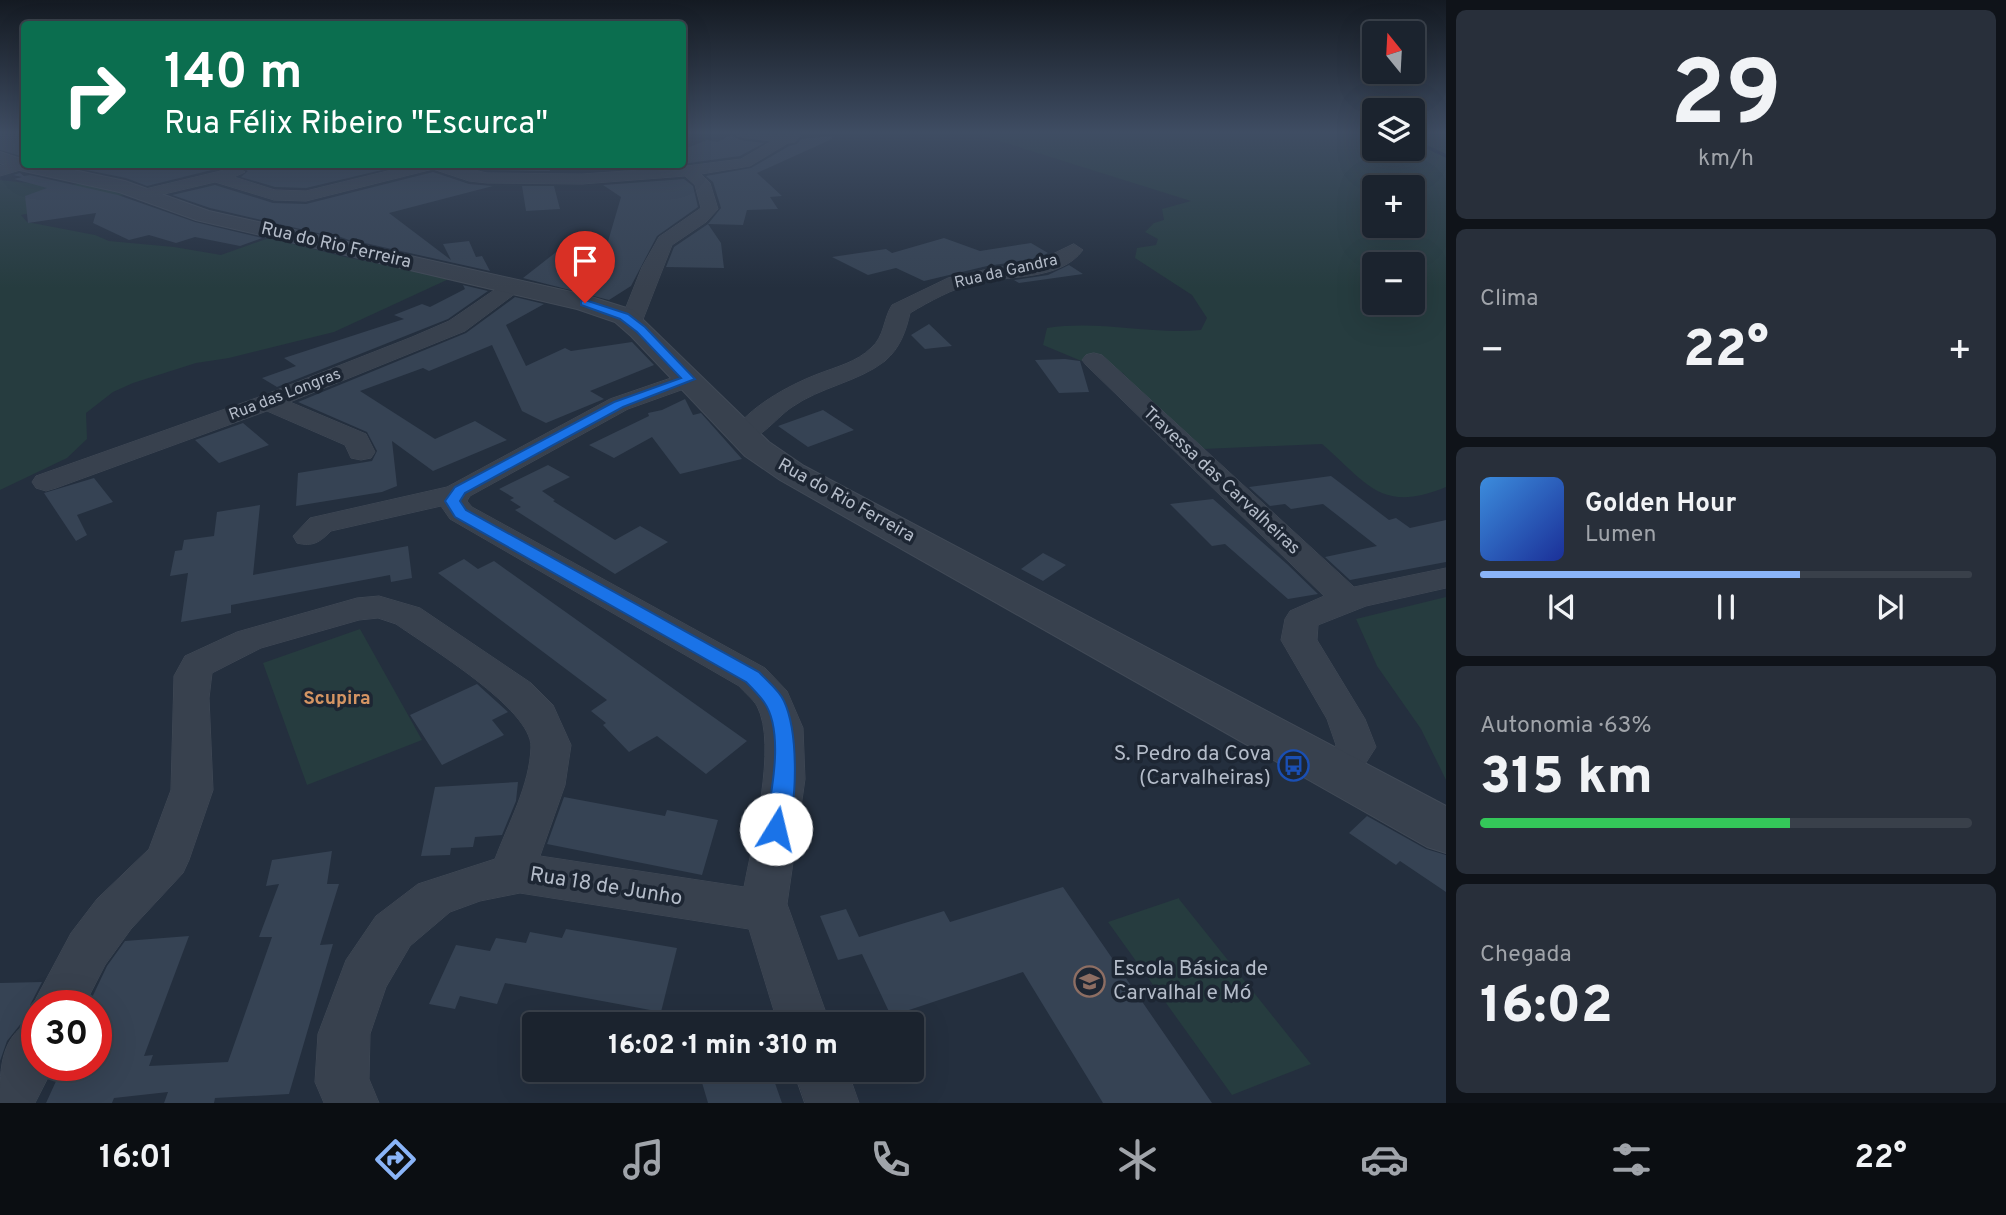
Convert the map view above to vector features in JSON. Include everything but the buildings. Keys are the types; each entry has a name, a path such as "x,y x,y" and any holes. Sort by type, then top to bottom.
{"street":[{"name":"Rua do Rio Ferreira","path":"109,184 204,216 585,303 624,316 757,449 792,473 1446,831"},
{"path":"143,194 184,184"},
{"path":"242,184 289,198 306,197 356,184"},
{"path":"631,322 665,241 710,209 702,184"},
{"name":"Rua da Gandra","path":"743,435 771,409 807,387 877,358 891,343 900,310 920,298 974,277 1046,266 1063,260 1073,250"},
{"name":"Rua das Longras","path":"46,482 268,402 457,326 513,286"},
{"name":"Travessa das Carvalheiras","path":"1094,360 1349,601"},
{"path":"689,379 619,404 460,490 452,501 461,513 752,677 774,701 783,728 784,779 765,904 800,1012"},
{"path":"268,402 357,440 361,452"},
{"path":"308,536 321,524 457,494"},
{"path":"1339,772 1356,747 1346,719 1299,640 1302,619 1318,610 1349,601 1446,578"},
{"path":"66,990 88,949 114,914 167,860 192,790 190,698 192,677 198,664 261,637 357,609 379,607 408,616 518,693 538,715 551,745 544,785 511,875"},
{"name":"Rua 18 de Junho","path":"352,1103 342,1082 344,1034 364,977 393,931 434,898 478,883 520,873 766,911"},
{"path":"5,1103 21,1074"},
{"path":"825,1082 832,1103"}],"green space":[{"path":"0,184 94,184 124,195 21,215 27,222 95,235 109,241 174,247 221,255 269,238 345,257 451,278 334,332 229,358 196,363 113,392 86,413 87,439 67,458 0,490"},
{"path":"1138,184 1362,184 1362,238 1425,238 1425,184 1446,184 1446,487 1424,495 1390,496 1364,482 1322,444 1203,449 1150,407 1123,373 1079,360 1043,345 1047,328 1067,326 1163,331 1201,330 1207,318 1192,295 1135,258 1137,248 1156,245 1158,239 1145,232 1154,223 1164,220 1162,209 1191,201"},
{"path":"1446,597 1446,780 1421,729 1377,666 1356,619"},
{"path":"360,629 422,740 307,785 263,663"},
{"path":"1179,898 1311,1064 1232,1095 1108,922"}],"place":[{"name":"S. Pedro da Cova (Carvalheiras)","path":"1294,766"},
{"name":"Escola Básica de Carvalhal e Mó","path":"1090,981"}],"district":[{"name":"Scupira","path":"337,699"}],"route":[{"path":"585,303 624,316 689,379 619,404 460,490 452,501 461,513 752,677 774,701 783,728 784,779 776,829"}]}
